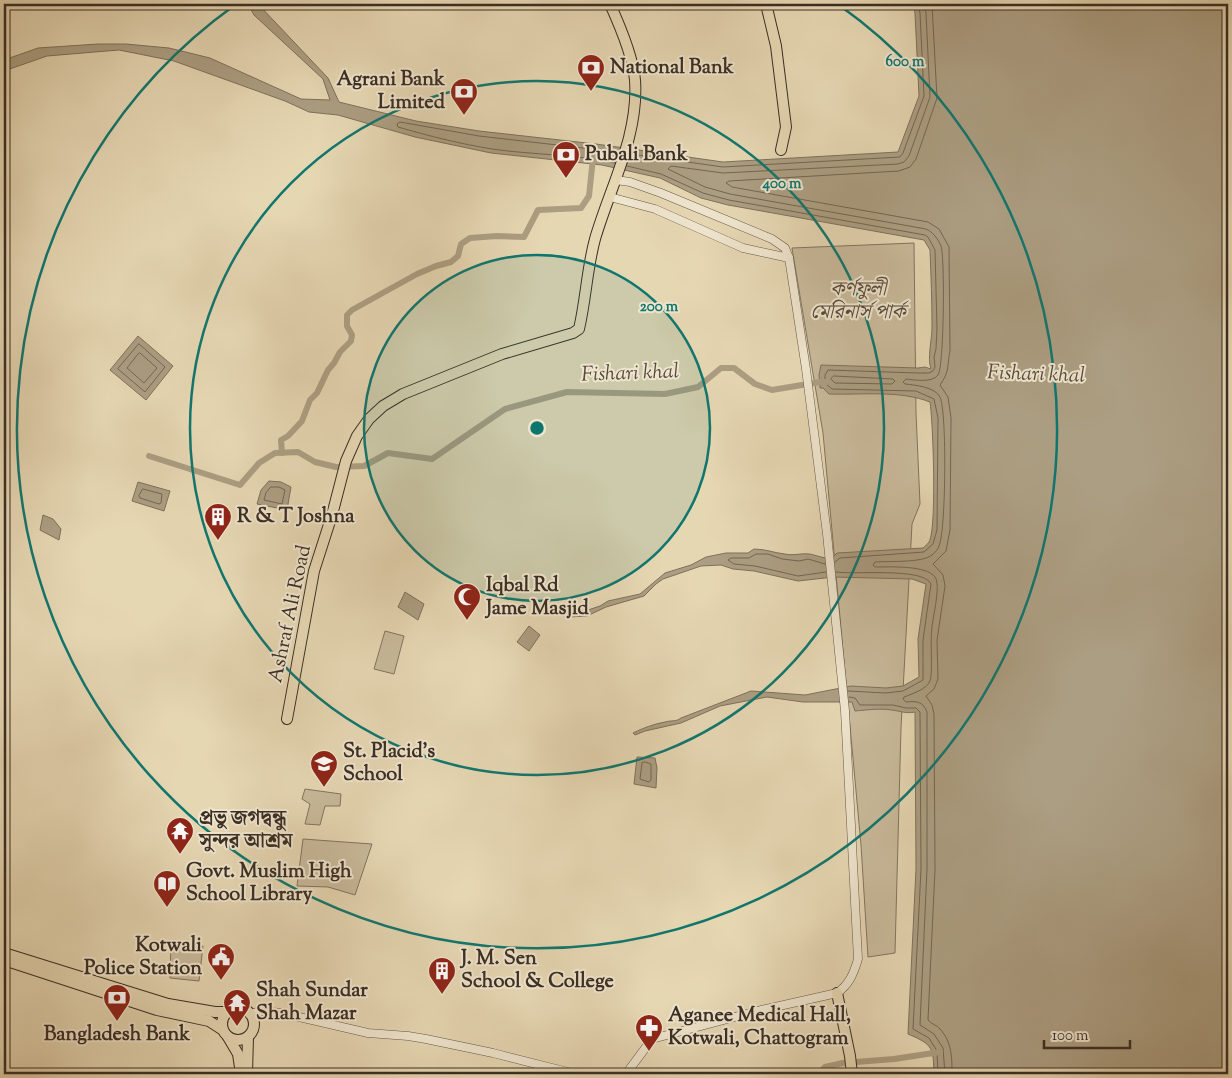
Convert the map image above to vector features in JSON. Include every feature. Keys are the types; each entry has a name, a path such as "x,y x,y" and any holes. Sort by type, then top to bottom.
{"main road":[{"path":"610,4 630,57 635,79 634,104 628,141 610,197"},
{"path":"766,4 776,46 786,127 781,150"},
{"name":"Ashraf Ali Road","path":"287,719 314,571 332,516 346,461 357,436 369,419 383,406 403,394 502,354 573,333 579,329 583,313 590,256 610,197"},
{"path":"4,953 168,1004 215,1012 242,1009 250,1014 253,1023 253,1028 248,1037 247,1074"},
{"path":"4,960 157,1010 209,1021 236,1040 248,1037"},
{"path":"837,993 852,1073"},
{"path":"228,1012 222,1023 225,1033 238,1054 240,1074"}],"street":[{"path":"616,178 661,193 772,239 785,248 789,258 806,369 827,534 842,680 858,959 853,975 844,988 837,993 760,1010 652,1039 626,1074"},
{"path":"610,197 655,209 743,248 789,258"},
{"path":"250,1014 261,1011 282,1013 368,1033 426,1039 503,1055 576,1074"}],"green space":[{"name":"কর্ণফুলী মেরিনার্স পার্ক","path":"914,243 916,413 920,504 912,524 901,728 895,953 868,957 861,845 823,433 792,248"},
{"path":"385,631 404,636 394,674 374,669"},
{"path":"305,789 341,794 340,806 325,806 320,825 305,824 310,804 302,799"},
{"path":"303,839 372,844 355,895 328,887 297,886"},
{"path":"171,942 203,946 199,981 170,978"}],"water":[{"path":"248,4 258,4 328,78 339,102 416,121 479,131 596,144 723,162 898,152 919,96 913,4 1228,4 1228,1074 934,1074 930,1048 923,1041 908,1034 916,869 915,712 906,713 883,709 855,711 852,702 803,702 767,697 720,706 681,723 635,735 633,733 653,725 677,720 751,691 805,695 851,686 886,688 903,686 919,677 918,639 926,584 912,579 834,577 798,581 721,565 701,566 663,579 644,596 606,607 587,616 569,617 567,615 570,610 585,611 608,601 640,594 665,573 691,565 706,557 726,553 748,553 758,549 788,555 809,554 832,558 837,553 923,548 928,544 931,533 934,497 930,402 893,394 829,394 823,388 820,388 819,375 821,365 925,367 931,369 929,360 932,327 930,250 924,240 728,205 701,198 660,178 602,165 491,153 415,137 338,115 309,112 285,101 174,61 119,50 47,56 4,71 4,60 38,48 126,44 169,48 210,58 301,99 330,100 323,79 254,15"},
{"path":"138,336 173,366 146,400 110,370"},
{"path":"269,481 281,482 291,487 287,510 257,504 261,490"},
{"path":"138,482 170,491 164,511 132,501"},
{"path":"43,515 53,519 61,529 59,540 40,530"},
{"path":"405,592 424,604 418,620 398,607"},
{"path":"529,626 540,635 529,651 517,642"},
{"path":"637,757 655,758 657,768 656,788 634,784"}],"waterway":[{"path":"282,453 281,440 288,436 302,421 310,400 317,393 328,370 340,352 351,341 352,335 347,326 347,315 352,310 417,274 451,262 458,256 461,244 470,238 524,237 538,210 581,208 589,196 593,158"},
{"name":"Fishari khal","path":"149,456 240,485 259,463 275,453 298,452 315,462 336,467 364,466 388,453 432,459 505,409 567,392 665,394 698,387 721,368 734,368 755,384 772,390 827,382"},
{"path":"819,1074 825,1067 843,1063 894,1059 940,1052"}],"place":[{"name":"National Bank","path":"591,92"},
{"name":"Agrani Bank Limited","path":"464,116"},
{"name":"Pubali Bank","path":"566,179"},
{"name":"R & T Joshna","path":"218,541"},
{"name":"Iqbal Rd Jame Masjid","path":"467,621"},
{"name":"St. Placid's School","path":"324,788"},
{"name":"প্রভু জগদ্বন্ধু সুন্দর আশ্রম","path":"180,855"},
{"name":"Govt. Muslim High School Library","path":"167,908"},
{"name":"Kotwali Police Station","path":"221,981"},
{"name":"J. M. Sen School & College","path":"442,995"},
{"name":"Bangladesh Bank","path":"117,1022"},
{"name":"Shah Sundar Shah Mazar","path":"237,1027"},
{"name":"Aganee Medical Hall, Kotwali, Chattogram","path":"649,1052"}]}
